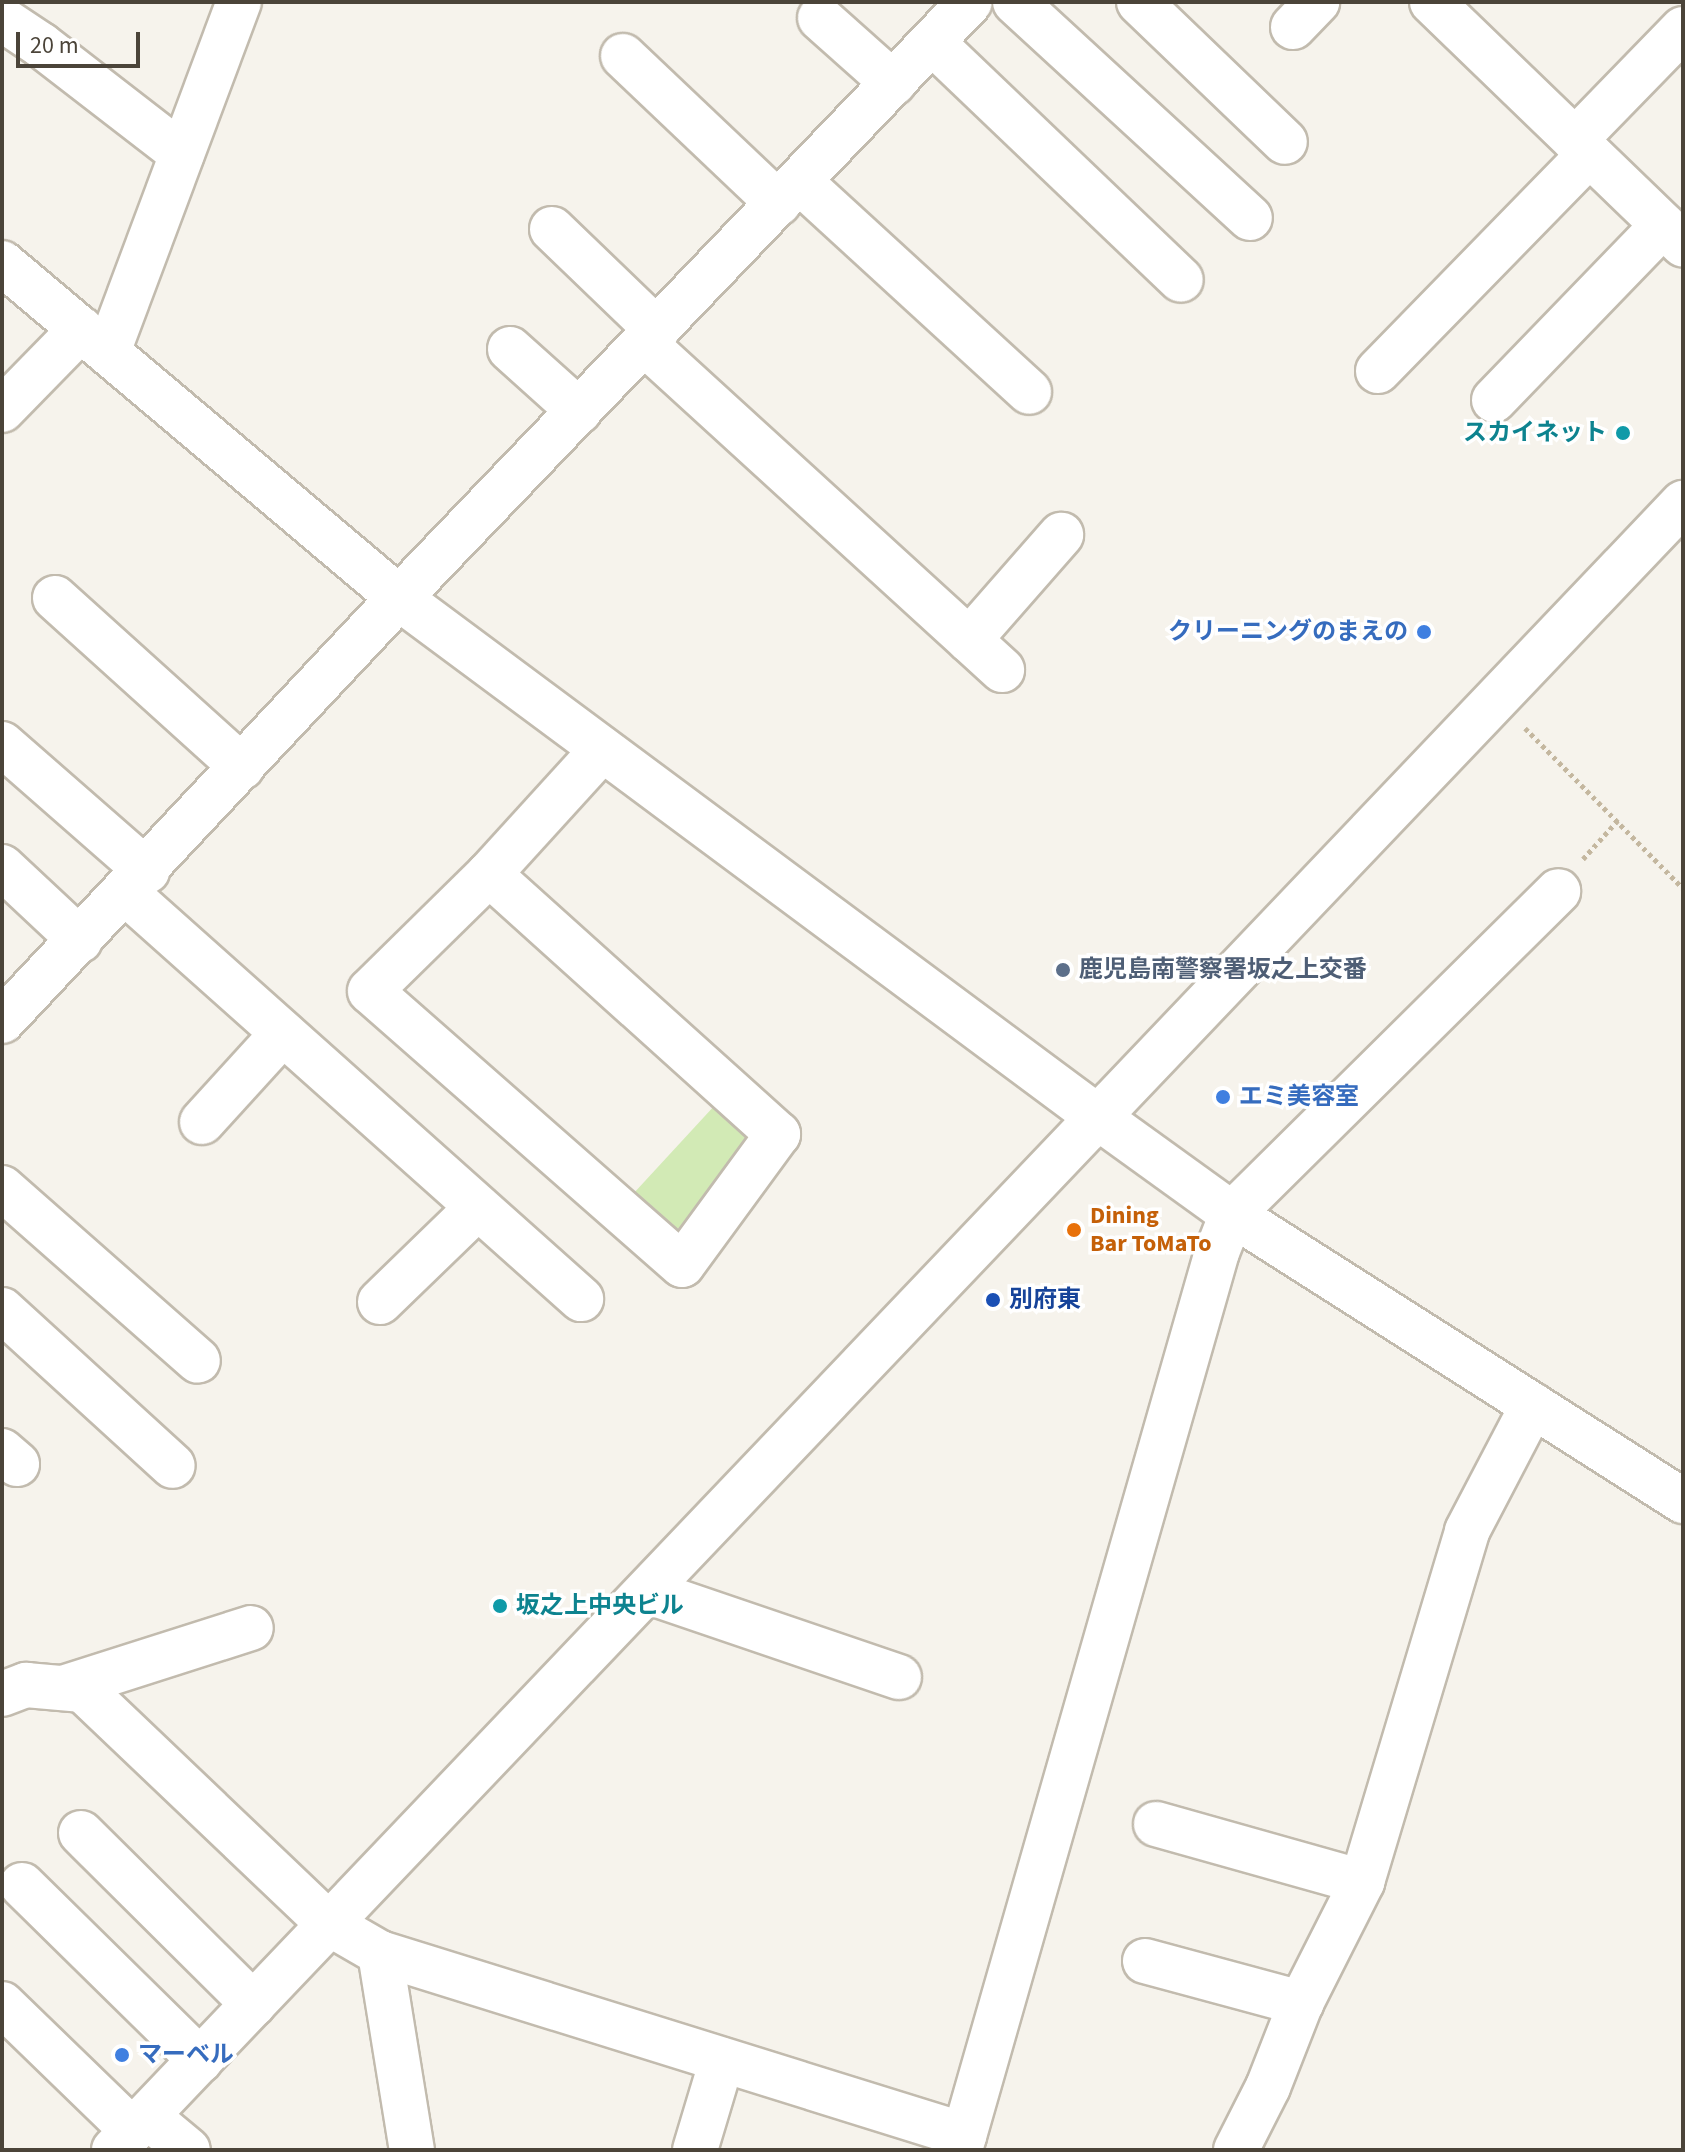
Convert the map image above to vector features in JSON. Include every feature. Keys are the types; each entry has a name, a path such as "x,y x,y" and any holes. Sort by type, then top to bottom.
{"street":[{"path":"2,410 94,341 182,154 237,2"},
{"path":"5,1011 136,882 399,598 970,2"},
{"path":"1015,2 1250,218"},
{"path":"1139,2 1285,142"},
{"path":"1432,2 1673,235 1494,400"},
{"path":"820,18 893,83"},
{"path":"2,19 41,45 182,154"},
{"path":"1378,371 1582,147 1683,29"},
{"path":"932,42 1181,280"},
{"path":"623,56 1029,392"},
{"path":"552,229 650,336 1002,670"},
{"path":"2,263 399,598 1099,1118 1232,1214 1683,1501"},
{"path":"510,349 579,411"},
{"path":"131,2132 328,1923 649,1592 1683,503"},
{"path":"969,640 1061,535"},
{"path":"55,598 242,767"},
{"path":"2,744 283,1033 581,1299"},
{"path":"489,874 778,1134 682,1265 370,991 489,874 602,750"},
{"path":"2,867 80,940"},
{"path":"2,1694 26,1685 83,1690 328,1923 380,1953 722,2060 962,2143 1217,1252 1232,1214 1558,891"},
{"path":"202,1122 283,1033"},
{"path":"2,1188 192,1341"},
{"path":"380,1302 478,1207"},
{"path":"2,1310 173,1466"},
{"path":"1236,2150 1268,2087 1301,2003 1362,1882 1467,1531 1533,1405"},
{"path":"649,1592 899,1677"},
{"path":"63,1688 251,1628"},
{"path":"1156,1824 1362,1882"},
{"path":"81,1833 253,2004"},
{"path":"22,1885 200,2060"},
{"path":"380,1953 412,2150"},
{"path":"1145,1961 1301,2003"},
{"path":"2,2004 131,2132 188,2150"},
{"path":"695,2150 722,2060"}],"path":[{"path":"1496,699 1683,888"}],"green space":[{"path":"716,1104 746,1130 747,1151 689,1229 670,1228 633,1194"}],"place":[{"name":"スカイネット","path":"1623,433"},
{"name":"クリーニングのまえの","path":"1424,632"},
{"name":"鹿児島南警察署坂之上交番","path":"1063,970"},
{"name":"エミ美容室","path":"1223,1097"},
{"name":"Dining Bar ToMaTo","path":"1074,1230"},
{"name":"別府東","path":"993,1300"},
{"name":"坂之上中央ビル","path":"500,1606"},
{"name":"マーベル","path":"122,2055"}]}
